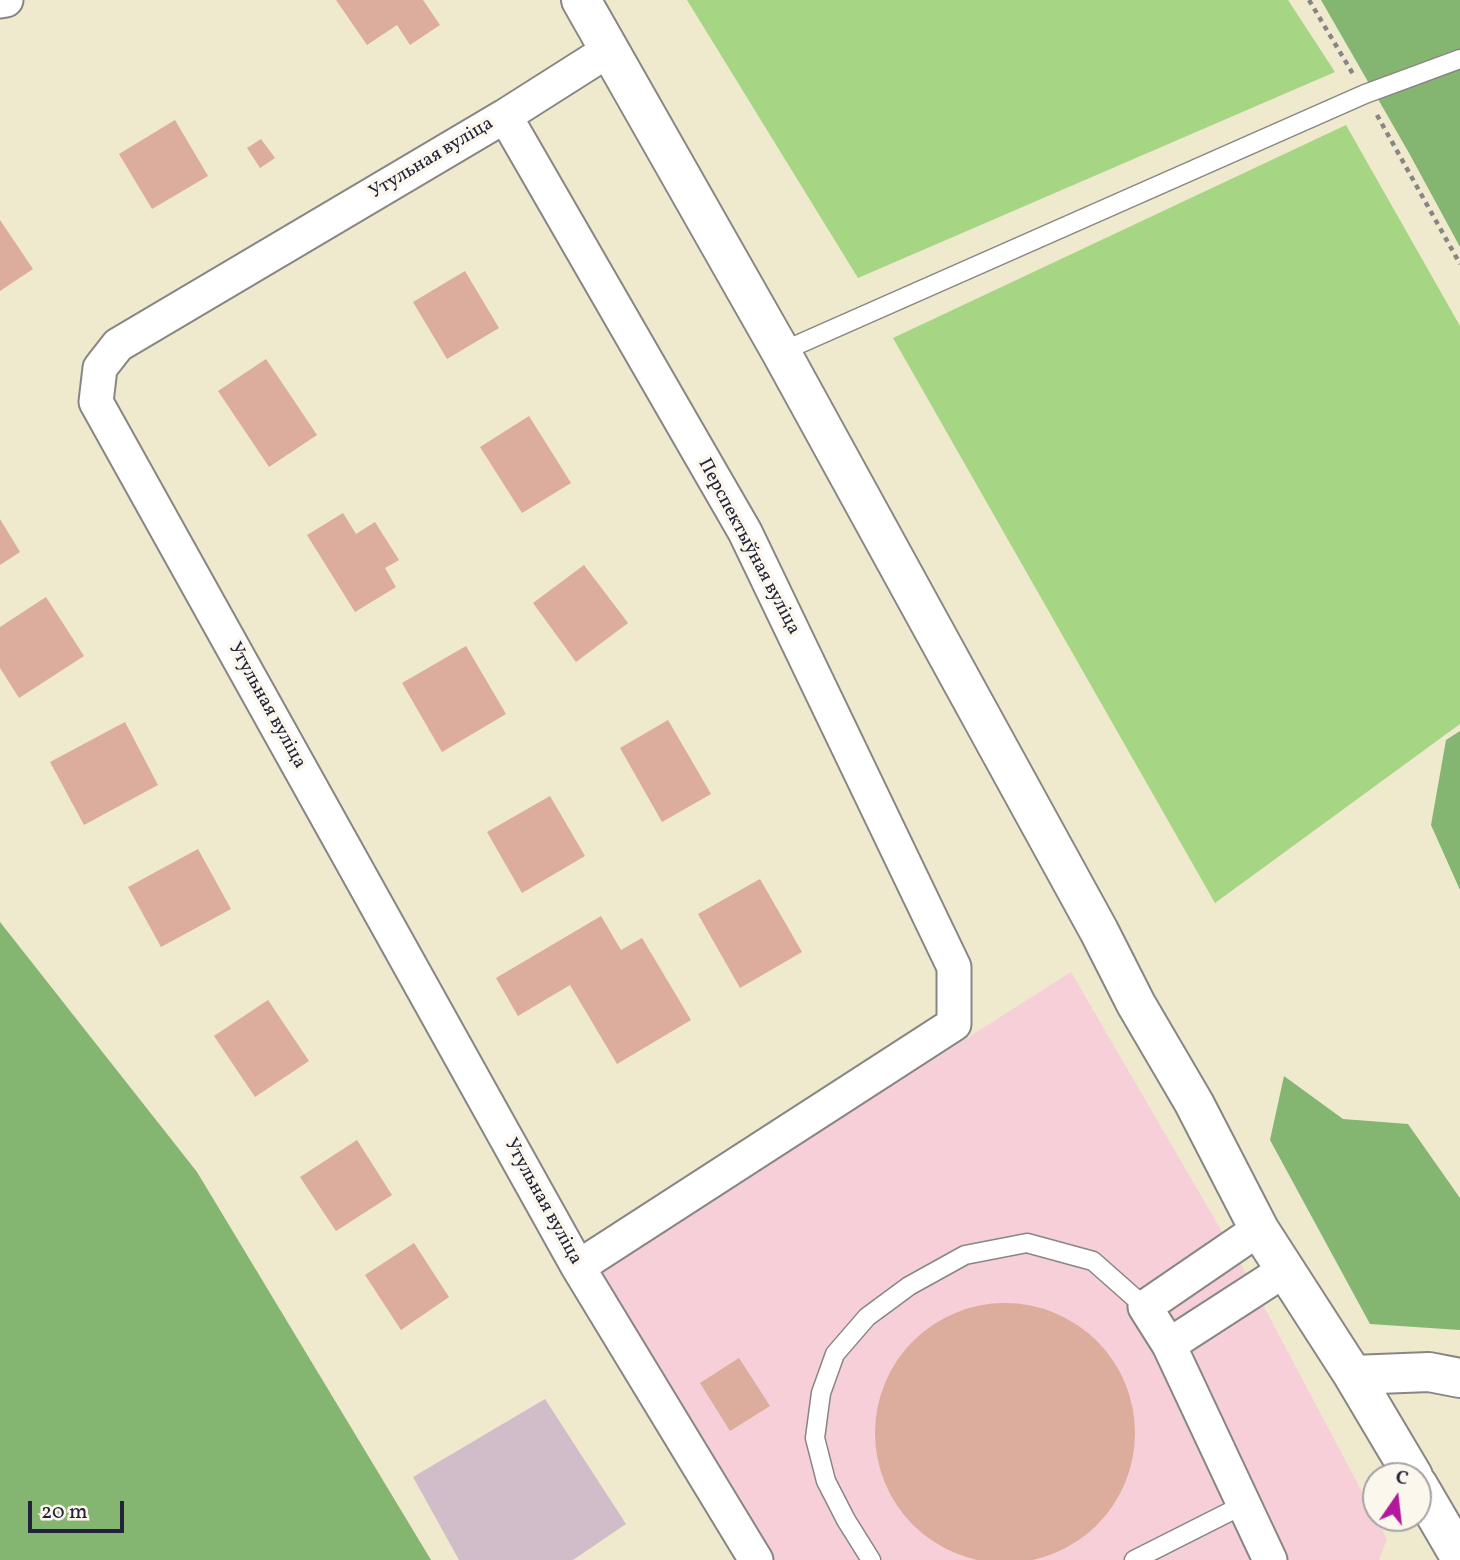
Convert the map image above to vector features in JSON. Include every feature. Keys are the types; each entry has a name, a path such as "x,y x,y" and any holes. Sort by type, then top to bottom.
{"street":[{"path":"0,1 6,0"},
{"path":"580,0 781,352 1099,931 1136,1004 1194,1103 1259,1229 1353,1375 1405,1462"},
{"name":"Утульная вуліца","path":"609,50 505,116 118,345 100,368 96,402 578,1267 756,1560"},
{"name":"Перспектыўная вуліца","path":"505,116 745,532 954,967 954,1024 578,1267"},
{"path":"1259,1229 1145,1307 1170,1345 1270,1560"},
{"path":"1170,1345 1285,1270"},
{"path":"1353,1375 1429,1372 1460,1378"},
{"path":"1432,1509 1460,1557"}],"lane":[{"path":"781,352 1365,94 1460,59"},
{"path":"870,1560 826,1481 815,1438 821,1393 835,1354 867,1317 909,1286 965,1255 1027,1242 1093,1261 1145,1307"},
{"path":"1134,1560 1245,1504"}],"path":[{"path":"1309,0 1460,264"}],"shaded area":[{"path":"1071,972 1246,1273 1362,1492 1362,1532 1383,1532 1387,1539 1379,1560 765,1560 598,1273"},
{"path":"545,1399 626,1524 573,1560 459,1560 413,1477"}],"green space":[{"path":"687,0 1288,0 1335,72 858,278"},
{"path":"1321,0 1460,0 1460,247 1409,153"},
{"path":"1346,125 1460,326 1460,724 1215,903 893,338"},
{"path":"1460,731 1460,890 1431,825 1446,740"},
{"path":"0,922 197,1172 431,1560 0,1560"},
{"path":"1284,1076 1343,1119 1408,1124 1460,1198 1460,1330 1370,1324 1270,1140"}],"building":[{"path":"336,0 423,0 440,25 410,45 397,25 367,45"},
{"path":"175,120 208,176 152,209 119,154"},
{"path":"261,139 275,158 260,168 247,148"},
{"path":"0,220 33,269 0,291"},
{"path":"465,271 499,328 447,359 413,302"},
{"path":"266,359 317,435 269,467 218,391"},
{"path":"529,416 571,483 522,513 480,447"},
{"path":"343,513 356,534 375,522 399,560 385,568 396,587 355,612 307,535"},
{"path":"0,519 20,552 0,565"},
{"path":"584,565 628,623 576,662 533,603"},
{"path":"46,597 84,656 19,698 0,668 0,627"},
{"path":"466,646 506,714 442,752 402,683"},
{"path":"668,720 711,794 662,822 620,748"},
{"path":"125,722 158,785 84,825 50,762"},
{"path":"550,796 585,856 522,893 487,832"},
{"path":"198,849 231,909 161,947 128,887"},
{"path":"760,879 802,952 740,988 698,914"},
{"path":"601,916 621,950 642,938 691,1020 617,1064 570,985 518,1016 496,978"},
{"path":"268,1000 309,1061 255,1097 214,1036"},
{"path":"357,1140 392,1195 336,1231 300,1177"},
{"path":"414,1243 449,1297 401,1330 365,1275"},
{"path":"1005,1303 1055,1313 1077,1325 1097,1341 1113,1361 1125,1383 1135,1433 1125,1483 1113,1505 1097,1525 1077,1541 1055,1553 1005,1563 955,1553 933,1541 913,1525 897,1505 885,1483 875,1433 885,1383 897,1361 913,1341 933,1325 955,1313"},
{"path":"739,1358 770,1406 730,1431 700,1383"}]}
